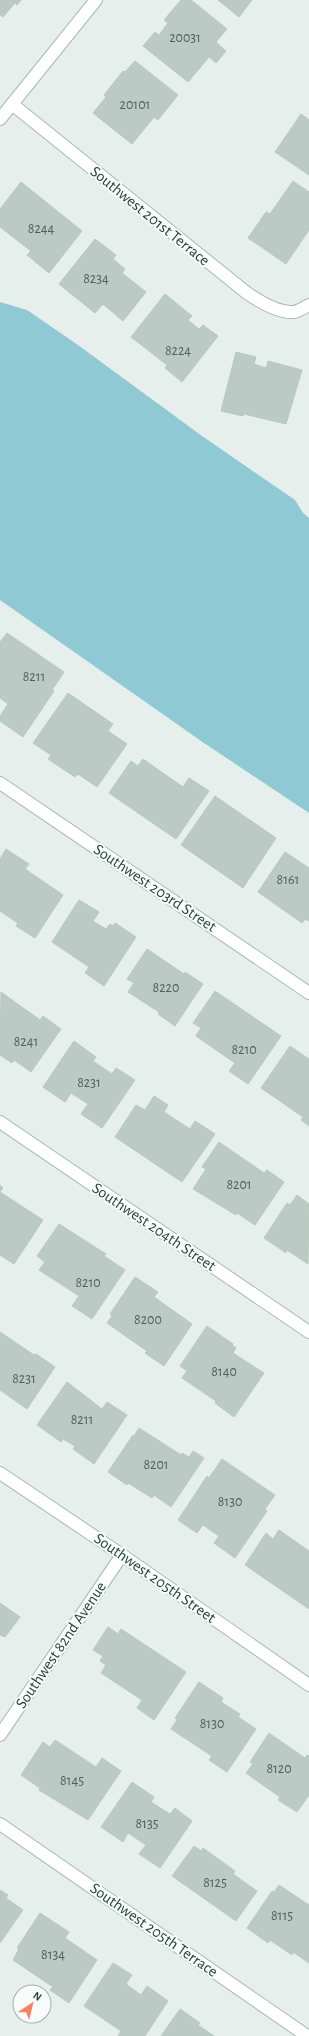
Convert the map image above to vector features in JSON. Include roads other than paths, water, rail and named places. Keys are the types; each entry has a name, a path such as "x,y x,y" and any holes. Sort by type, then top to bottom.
{"street":[{"path":"0,119 96,0"},
{"name":"Southwest 201st Terrace","path":"12,104 234,284 260,302 277,309 295,312 309,305"},
{"name":"Southwest 203rd Street","path":"0,783 309,993"},
{"name":"Southwest 204th Street","path":"0,1122 309,1332"},
{"name":"Southwest 205th Street","path":"0,1473 122,1554 309,1685"},
{"name":"Southwest 82nd Avenue","path":"0,1735 122,1554"},
{"name":"Southwest 205th Terrace","path":"0,1824 307,2036"}],"water":[{"path":"0,302 27,310 78,345 202,436 295,500 303,513 309,518 309,813 204,743 0,600"}]}
